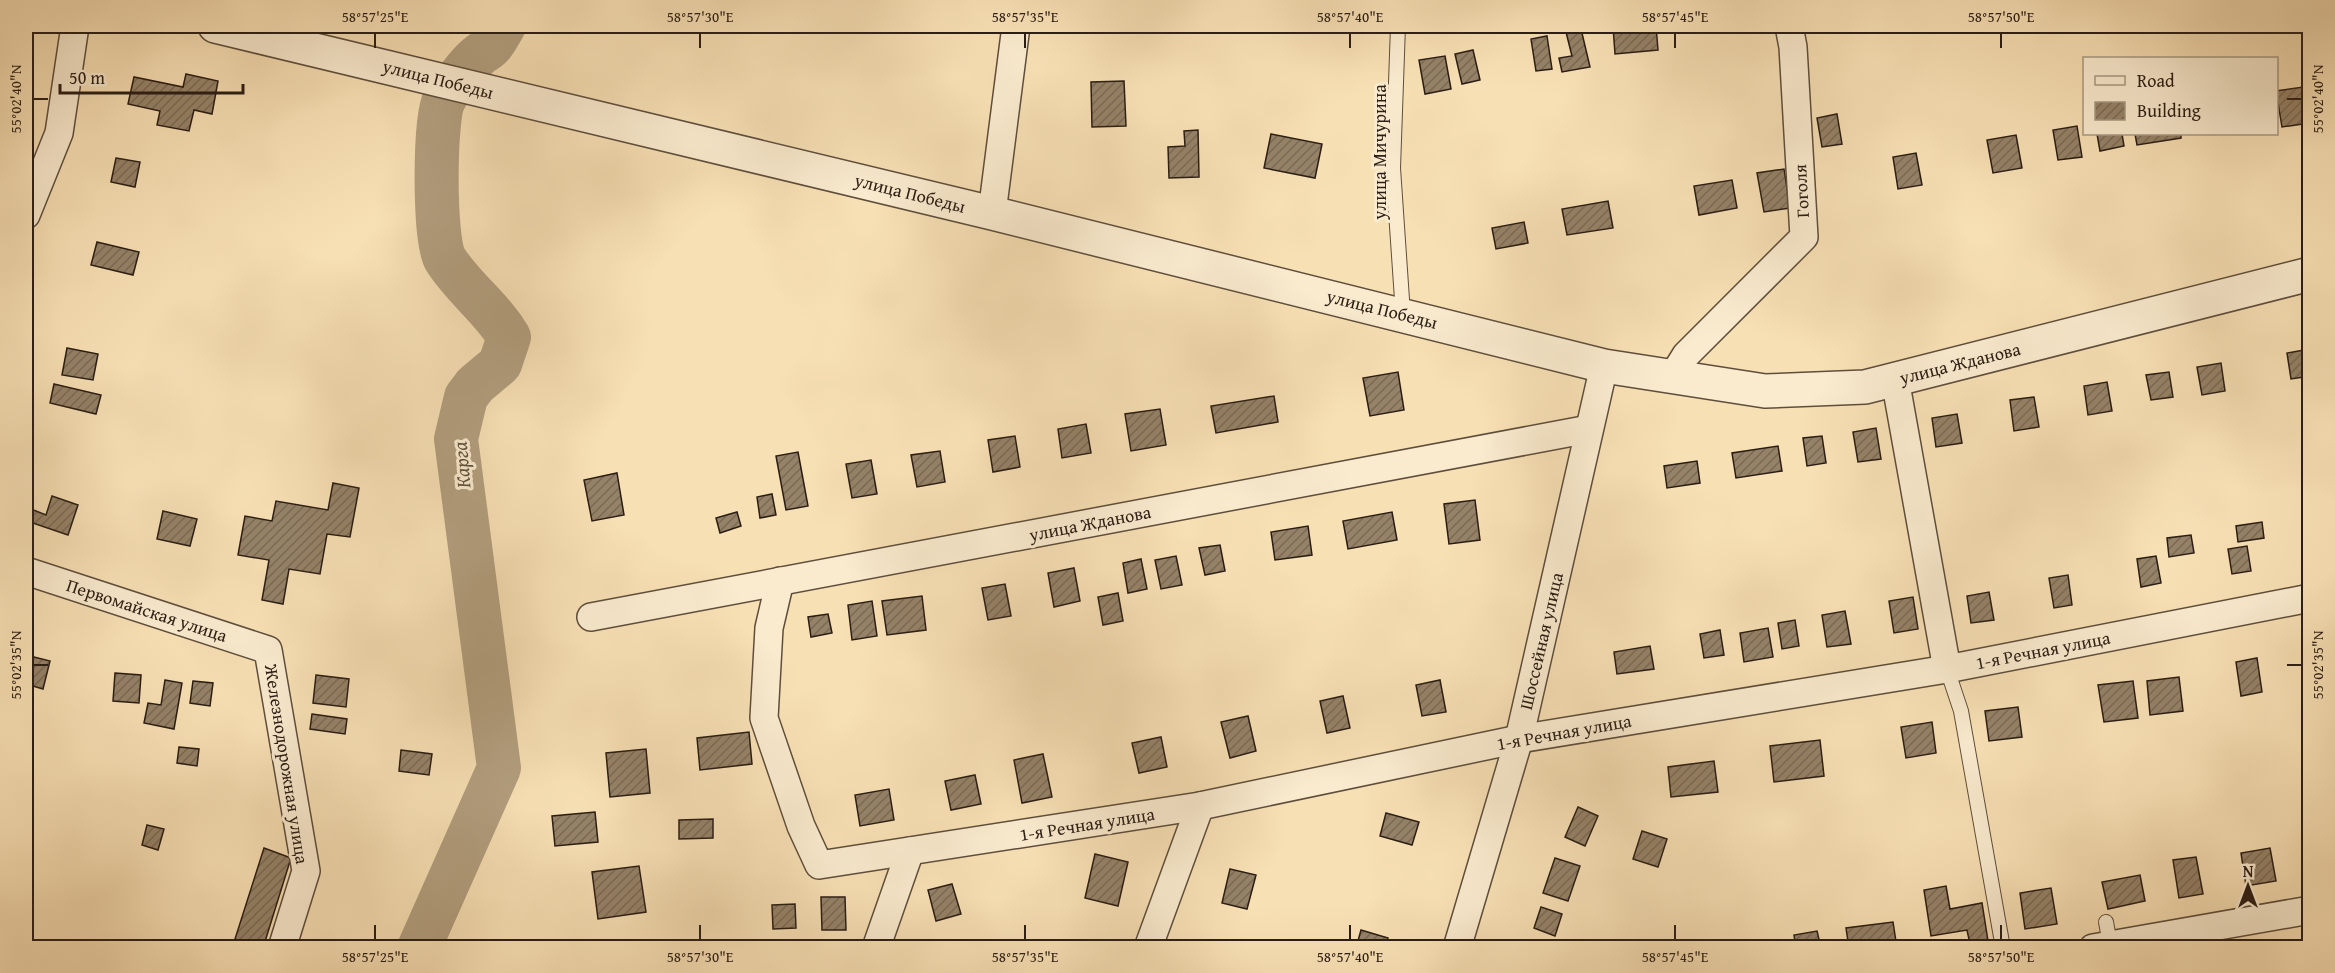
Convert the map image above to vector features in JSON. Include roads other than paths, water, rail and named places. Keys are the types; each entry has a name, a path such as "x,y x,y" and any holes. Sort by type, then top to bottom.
{"street":[{"path":"26,215 59,134 75,26"},
{"name":"улица Победы","path":"215,26 992,213 1404,314 1604,366"},
{"path":"992,213 1016,26"},
{"name":"Гоголя","path":"1673,376 1686,355 1804,237 1793,47 1789,26"},
{"name":"улица Жданова","path":"1604,366 1765,391 1865,387 2310,274"},
{"name":"Шоссейная улица","path":"1458,948 1519,739 1604,366"},
{"path":"1895,379 1947,669"},
{"name":"улица Жданова","path":"591,616 1589,429"},
{"name":"Первомайская улица","path":"26,571 268,650"},
{"name":"1-я Речная улица","path":"780,581 769,628 764,718 801,826 819,865 1200,806 1519,739 1947,669 2310,598"},
{"name":"Железнодорожная улица","path":"268,650 306,871 282,948"},
{"path":"1148,948 1200,806"},
{"path":"876,948 910,851"},
{"path":"2103,938 2310,910"}],"lane":[{"name":"улица Мичурина","path":"1398,26 1393,168 1404,314"},
{"path":"1947,669 1961,711 2003,948"}],"waterway":[{"name":"Карга","path":"419,948 499,768 456,439 466,397 475,385 500,364 509,337 445,259 441,248 437,206 437,154 438,131 444,100 464,71 473,60 492,45 504,26"}]}
